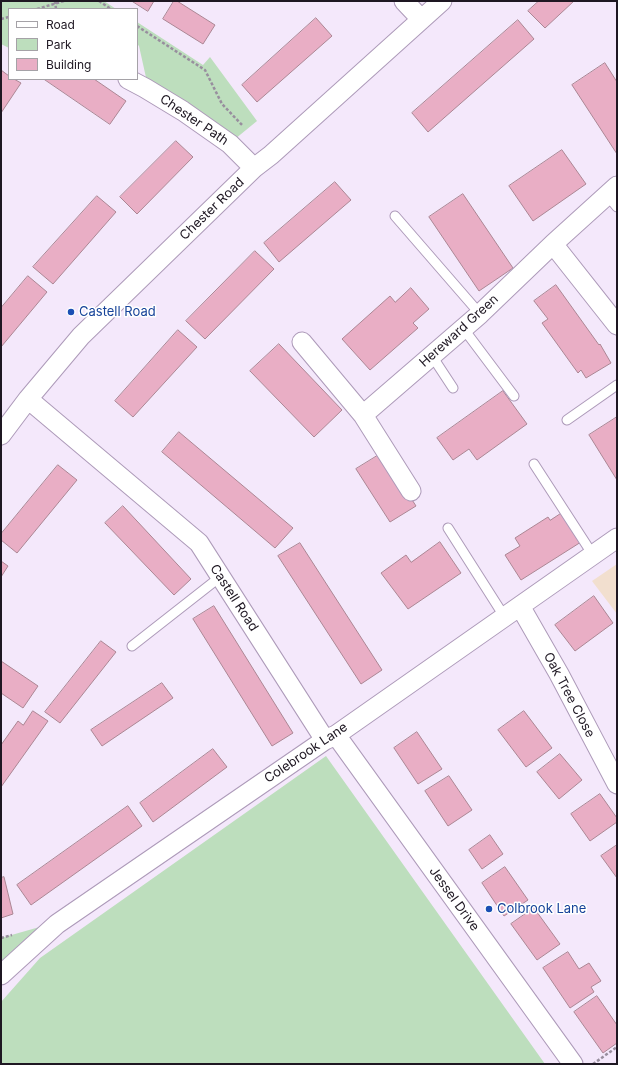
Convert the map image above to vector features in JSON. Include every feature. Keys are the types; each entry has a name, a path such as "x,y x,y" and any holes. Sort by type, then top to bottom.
{"street":[{"path":"404,1 421,19"},
{"name":"Chester Road","path":"1,435 28,399 82,336 254,168 271,155 442,1"},
{"name":"Chester Path","path":"130,80 183,111 230,144 254,168"},
{"name":"Hereward Green","path":"364,415 480,314 553,244 614,196"},
{"path":"553,244 617,325"},
{"path":"302,342 364,415 411,491"},
{"name":"Castell Road","path":"28,399 199,544 330,737"},
{"name":"Colebrook Lane","path":"1,975 57,924 617,538"},
{"name":"Oak Tree Close","path":"520,606 559,674 617,784"},
{"name":"Jessel Drive","path":"330,737 573,1064"}],"lane":[{"path":"394,216 480,314"},
{"path":"464,328 514,396"},
{"path":"432,356 453,388"},
{"path":"567,420 617,385"},
{"path":"534,464 593,555"},
{"path":"448,528 504,616"},
{"path":"132,646 220,577"}],"path":[{"path":"40,8 55,2 64,1"},
{"path":"98,1 109,8"},
{"path":"138,27 205,70 222,104 243,126"},
{"path":"593,1064 617,1047"}],"shaded area":[{"path":"617,564 617,614 592,581"}],"green space":[{"path":"1,1 104,1 114,8 8,8 8,48 1,44"},
{"path":"138,23 203,65 210,57 257,121 235,139 147,82 139,46"},
{"path":"326,756 545,1064 1,1064 1,1002 40,958"},
{"path":"43,926 1,964 1,938"}],"building":[{"path":"132,1 154,1 148,11"},
{"path":"174,1 177,1 215,25 203,44 163,19"},
{"path":"539,1 574,1 545,28 528,11"},
{"path":"316,18 332,36 257,102 242,85"},
{"path":"518,20 534,39 428,132 412,113"},
{"path":"605,63 617,82 617,154 572,85"},
{"path":"1,70 8,75 8,80 16,80 21,83 1,113"},
{"path":"45,80 95,80 126,101 110,124"},
{"path":"176,141 193,157 137,214 120,197"},
{"path":"562,150 586,184 533,221 509,186"},
{"path":"335,182 351,200 279,262 264,243"},
{"path":"463,194 513,268 479,291 429,217"},
{"path":"97,196 116,212 53,284 33,267"},
{"path":"255,251 274,269 205,339 186,321"},
{"path":"28,276 47,292 1,347 1,308"},
{"path":"556,285 599,345 600,344 611,363 586,378 581,370 578,373 542,323 548,319 534,301"},
{"path":"411,288 429,309 413,323 418,328 370,370 342,339 390,296 395,302"},
{"path":"178,330 197,347 133,417 115,401"},
{"path":"279,344 342,410 314,437 250,371"},
{"path":"503,391 527,424 477,460 469,449 453,460 437,438"},
{"path":"617,417 617,480 589,435"},
{"path":"179,432 293,528 275,548 162,452"},
{"path":"382,453 416,506 390,522 356,469"},
{"path":"58,465 77,480 17,553 1,540 1,534"},
{"path":"123,506 191,579 174,595 105,523"},
{"path":"562,513 581,542 521,580 505,555 520,546 515,538 548,517 550,520"},
{"path":"440,542 461,573 408,609 381,573 406,555 411,562"},
{"path":"300,543 382,670 361,684 278,556"},
{"path":"1,561 8,566 1,577"},
{"path":"594,596 613,623 575,651 555,625"},
{"path":"214,606 293,733 272,746 193,619"},
{"path":"101,641 116,652 60,723 45,712"},
{"path":"1,661 38,686 23,708 1,693"},
{"path":"162,683 173,698 102,746 91,730"},
{"path":"33,711 48,721 1,787 1,745 18,721 23,725"},
{"path":"524,711 552,748 526,767 498,730"},
{"path":"417,732 442,769 418,784 394,748"},
{"path":"213,749 227,767 153,822 140,803"},
{"path":"560,754 582,780 559,799 537,772"},
{"path":"449,776 472,810 448,826 425,791"},
{"path":"600,794 617,818 617,822 590,841 571,814"},
{"path":"128,806 142,826 31,905 17,885"},
{"path":"490,835 503,854 482,869 469,850"},
{"path":"617,845 617,878 601,856"},
{"path":"505,867 528,900 504,916 482,883"},
{"path":"4,877 13,914 1,918 1,878"},
{"path":"534,908 560,944 537,960 511,924"},
{"path":"568,952 579,969 589,963 601,981 591,987 594,992 570,1008 543,968"},
{"path":"597,996 617,1025 617,1043 603,1053 574,1012"}],"place":[{"name":"Castell Road","path":"71,312"},
{"name":"Colbrook Lane","path":"489,909"}]}
